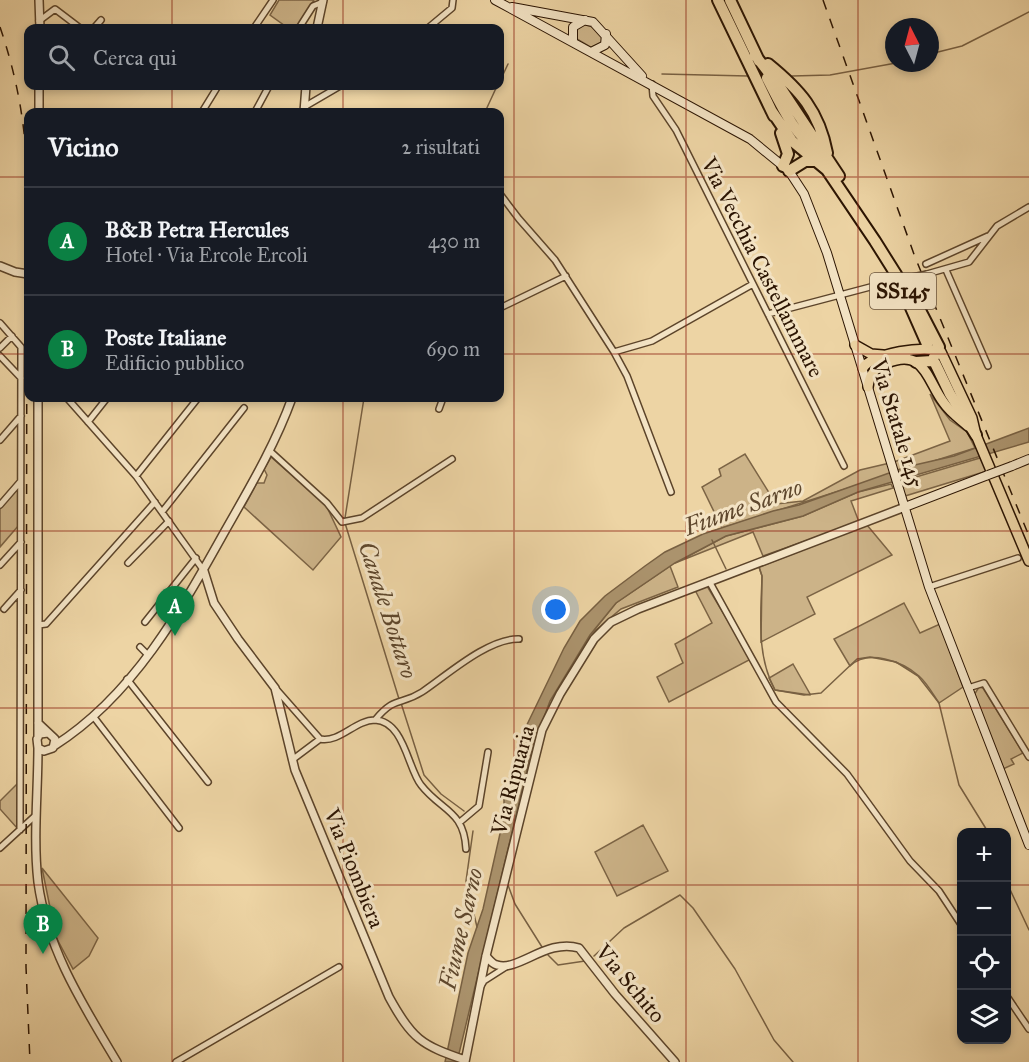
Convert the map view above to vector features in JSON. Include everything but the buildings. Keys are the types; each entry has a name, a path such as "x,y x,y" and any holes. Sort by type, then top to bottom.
{"highway":[{"path":"718,0 794,134 823,160"},
{"path":"728,0 787,148 786,168"},
{"path":"728,0 746,36"},
{"path":"736,0 752,58 792,88 816,129 823,160"},
{"name":"SS145","path":"771,110 792,141 823,160 865,219 888,261 927,344"},
{"path":"786,168 805,161 823,160"},
{"path":"888,261 904,281 972,417 978,438 1029,561"},
{"path":"855,345 871,354 885,355"},
{"path":"863,368 869,361 885,355 924,349 939,350"},
{"path":"863,368 878,367 900,359 916,362 932,361 939,350"},
{"path":"916,362 923,367 944,405 978,438"},
{"path":"936,363 950,394 978,438"},
{"path":"868,387 870,375 878,367"}],"main road":[{"path":"495,0 591,52 605,45 606,34"},
{"path":"507,6 586,20 598,25 650,83"},
{"path":"573,42 573,27 586,20"},
{"name":"Via Statale 145","path":"591,52 750,139 786,168 814,214 929,587 1029,845"},
{"path":"905,507 1029,459"}],"street":[{"path":"39,0 39,24"},
{"path":"257,24 273,0"},
{"path":"435,24 442,20 452,8 453,0"},
{"path":"301,24 309,10 323,1"},
{"path":"318,24 323,1"},
{"path":"40,24 55,9 75,24"},
{"path":"98,24 101,20"},
{"name":"Via Vecchia Castellammare","path":"650,83 653,96 675,130 844,466"},
{"path":"39,90 39,108"},
{"path":"205,108 216,90"},
{"path":"257,108 266,90"},
{"path":"304,108 306,90"},
{"path":"307,108 334,90"},
{"path":"504,199 566,276 614,352 627,376 671,492"},
{"path":"768,314 840,293 946,270 973,259 988,236 1003,221 1029,207"},
{"path":"926,264 988,236"},
{"path":"0,266 24,273"},
{"path":"946,270 988,366"},
{"path":"504,306 566,276"},
{"path":"614,352 652,341 753,284"},
{"path":"0,323 21,347 20,830"},
{"path":"0,348 12,336"},
{"path":"0,356 21,378"},
{"path":"38,402 38,881 46,921 72,986 117,1062"},
{"name":"Via Piombiera","path":"71,402 136,476 196,558 204,571 214,603 238,639 275,688 320,740"},
{"path":"88,422 104,402"},
{"path":"136,476 195,402"},
{"path":"38,764 47,752 93,716 148,655 179,612 270,451 290,402"},
{"path":"439,409 442,402"},
{"path":"162,512 244,408"},
{"path":"0,440 21,415"},
{"path":"270,451 327,503 342,522 362,518 452,459"},
{"path":"0,506 21,481"},
{"path":"38,625 46,624 155,502"},
{"name":"Via Ripuaria","path":"465,1061 486,956 536,747 560,694 594,639 611,622 638,609 905,507"},
{"path":"128,563 169,521"},
{"path":"0,566 21,542"},
{"path":"145,622 196,558"},
{"path":"929,587 1018,558"},
{"path":"709,581 776,702 847,774 910,861 939,891 957,918"},
{"path":"4,609 21,590"},
{"path":"292,760 320,740 332,739 375,720 388,705 420,693 470,657 519,639"},
{"path":"140,647 148,655"},
{"path":"127,679 208,782"},
{"path":"968,688 984,683 1029,757"},
{"name":"Via Piombiera","path":"275,688 292,760 385,990 401,1019 418,1040 429,1047 465,1061"},
{"path":"93,716 179,828"},
{"path":"375,720 386,724 395,734 405,746 420,784 447,807 460,822 466,849"},
{"path":"38,723 50,734 54,746"},
{"path":"38,736 50,734 67,737"},
{"path":"38,748 47,752"},
{"path":"460,822 479,806 488,752"},
{"path":"0,848 37,814"},
{"name":"Via Schito","path":"510,964 551,947 570,945 579,948 615,994 675,1062"},
{"path":"486,956 497,966 510,964"},
{"path":"480,988 484,981 510,964"},
{"path":"176,1062 339,967"},
{"path":"1011,1002 1029,1029"}],"shaded area":[{"path":"279,0 314,0 299,24 282,24 270,15"},
{"path":"583,24 593,27 603,38 602,44 592,48 577,39 575,29"},
{"path":"930,394 950,420 967,432 975,448 722,528 702,487 721,476 719,469 745,454 776,504 803,501 860,470 894,462 950,441"},
{"name":"Fiume Sarno","path":"1029,428 1029,442 858,492 803,516 726,536 675,563 616,603 590,635 550,701 532,749 457,1062 445,1062 468,953 483,909 504,816 504,796 522,735 564,648 580,621 605,596 645,566 665,552 703,534 799,505 906,467 954,456"},
{"path":"271,457 326,505 341,537 313,570 244,507 257,483 264,483 267,475 264,469"},
{"path":"980,458 987,471 905,496 899,482"},
{"path":"891,484 893,488 851,501 859,522 763,556 753,532 675,563 726,536 803,516 858,492"},
{"path":"19,486 19,525 0,547 0,508"},
{"path":"867,525 892,555 807,597 815,614 761,642 762,576 759,567"},
{"path":"670,566 678,587 621,609 590,635 616,603"},
{"path":"707,586 751,659 669,702 657,677 683,663 675,644 712,623 695,590"},
{"path":"904,603 920,633 940,624 963,687 939,703 919,676 904,666 885,659 866,658 850,666 834,639"},
{"path":"793,664 810,695 775,690 769,678"},
{"path":"979,687 983,688 1023,753 1011,759 1014,764 1003,769 974,695"},
{"path":"19,782 19,824 17,828 0,809 0,801"},
{"path":"643,825 668,871 617,896 595,852"},
{"path":"42,868 98,938 89,956 73,969 56,937"}],"waterway":[{"name":"Canale Bottaro","path":"939,52 962,46 1029,12"},
{"name":"Canale Bottaro","path":"504,72 508,64"},
{"name":"Canale Bottaro","path":"792,76 830,75 885,65"},
{"name":"Canale Bottaro","path":"662,74 748,76"},
{"name":"Canale Bottaro","path":"487,108 495,90"},
{"name":"Canale Bottaro","path":"345,518 363,402"},
{"name":"Canale Bottaro","path":"345,523 399,699"},
{"path":"712,540 726,569"},
{"path":"759,567 762,576 762,649 775,690 804,695 821,693 857,659 870,657 896,662 918,676 939,703 959,785 986,828"},
{"name":"Canale Bottaro","path":"401,703 424,775 441,794 464,811"},
{"name":"Canale Bottaro","path":"473,831 466,881 477,927"},
{"path":"1006,882 1029,930"},
{"path":"508,885 515,904 542,947"},
{"path":"594,956 624,928 680,895 693,908 735,969 774,1040 793,1062"},
{"path":"548,955 558,965 585,961"}],"railway":[{"path":"823,0 915,257 1029,536"},
{"path":"0,27 20,102 24,132"},
{"path":"27,402 26,967 30,1062"}],"place":[{"name":"B&B Petra Hercules","path":"175,636"},
{"name":"Poste Italiane","path":"43,954"}]}
